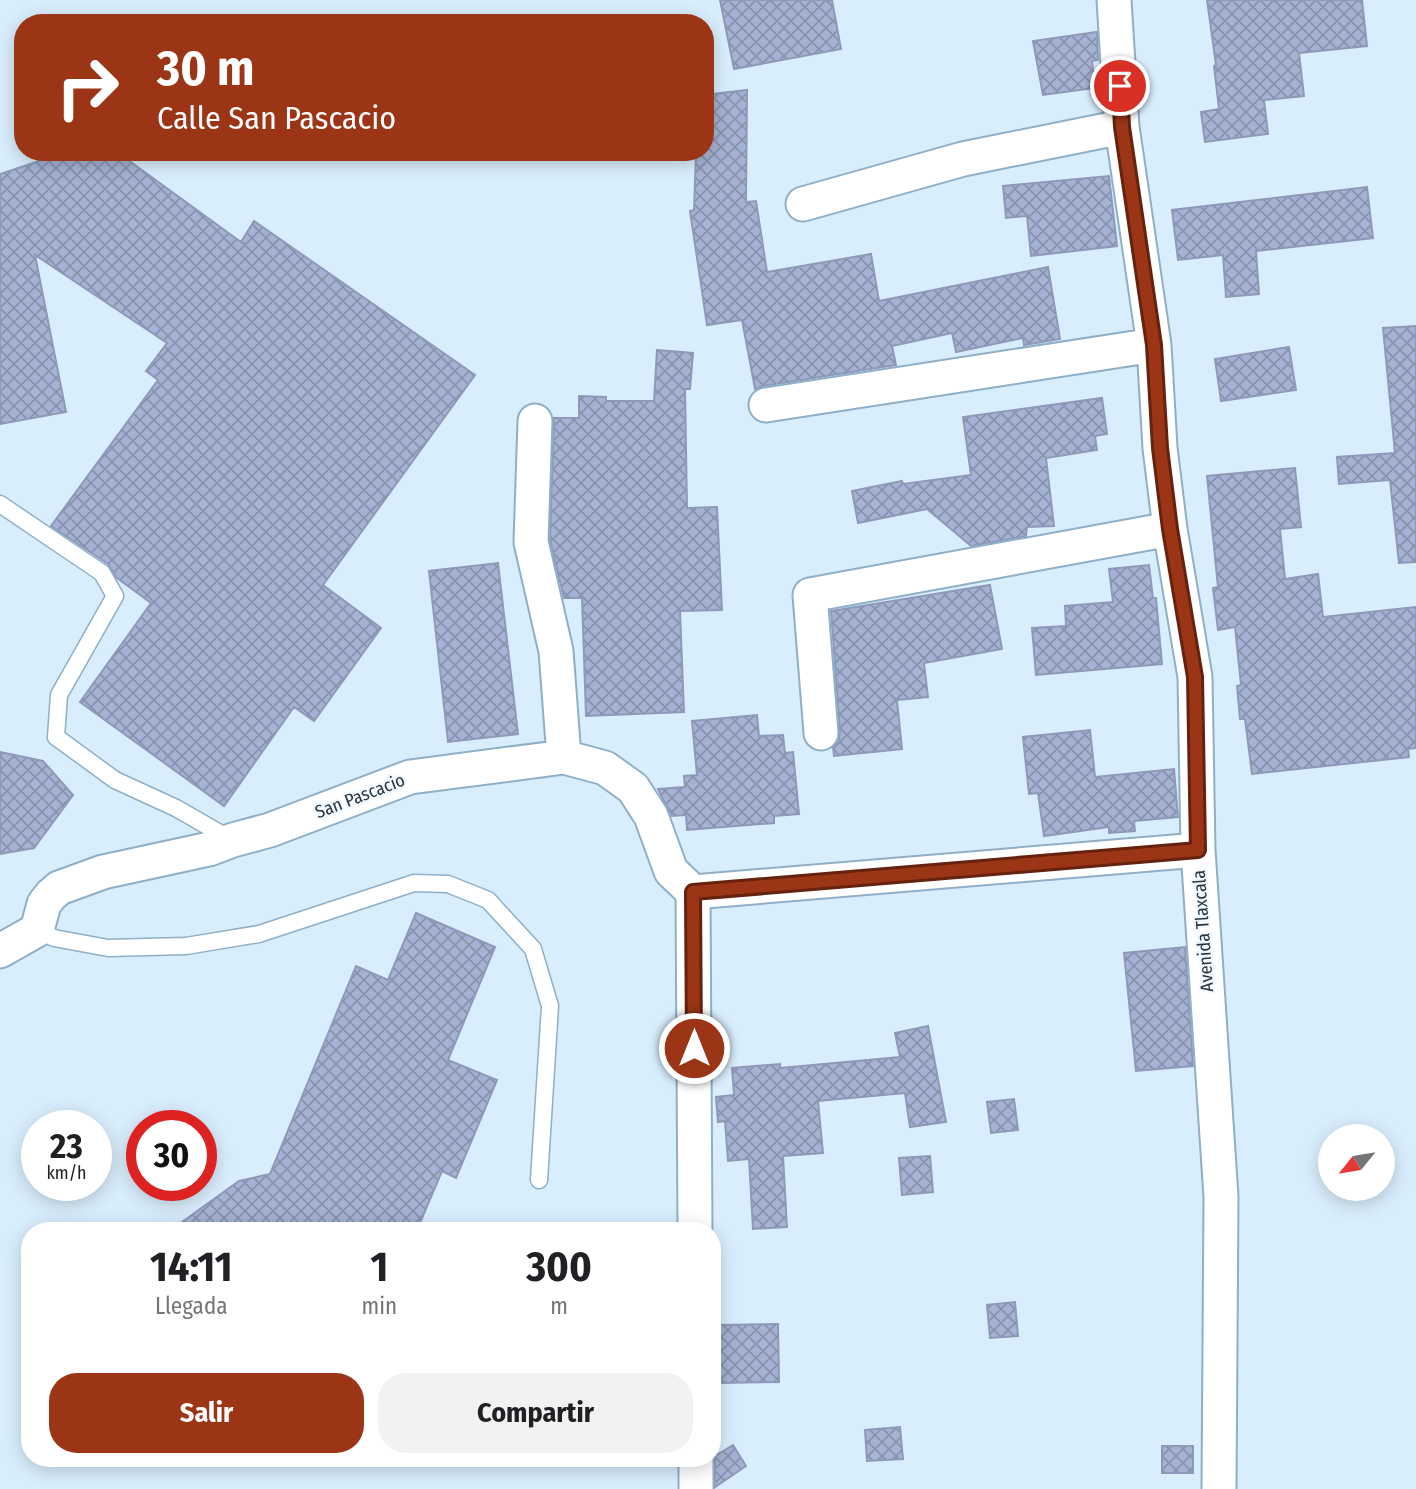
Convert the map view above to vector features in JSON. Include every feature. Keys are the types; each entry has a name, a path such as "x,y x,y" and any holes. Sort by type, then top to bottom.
{"street":[{"name":"Avenida Tlaxcala","path":"1114,0 1122,127 1154,345 1160,448 1170,529 1195,677 1198,850 1220,1197 1219,1489"},
{"path":"803,204 963,159 1122,127"},
{"path":"766,405 1154,345"},
{"path":"535,421 531,542 556,651 564,757"},
{"path":"821,733 810,595 1170,529"},
{"name":"San Pascacio","path":"37,930 44,904 59,888 103,872 209,849 270,830 410,777 564,757 605,768 634,788 651,816 671,871 693,892"},
{"path":"695,1222 693,892 1198,850"},
{"path":"0,951 37,930"},
{"path":"696,1467 696,1489"}],"lane":[{"path":"0,504 102,573 115,596 58,695 57,737 115,780 176,808 233,840"},
{"path":"37,930 54,938 108,948 186,946 259,934 414,883 448,884 488,901 533,949 550,1006 539,1180"}],"building":[{"path":"720,0 832,0 841,49 734,69"},
{"path":"1207,0 1362,0 1367,46 1299,53 1304,96 1264,100 1268,134 1205,142 1201,112 1219,109"},
{"path":"1097,32 1098,60 1092,61 1095,88 1043,95 1033,41"},
{"path":"747,90 746,202 756,201 767,272 871,254 879,301 1048,267 1060,339 1024,345 1023,338 956,352 952,333 892,346 896,365 755,389 742,320 707,325 690,211 694,210 696,161 714,161 714,94"},
{"path":"39,161 129,161 241,242 254,221 475,375 323,585 381,628 314,721 294,707 224,806 80,702 151,603 117,578 108,564 51,526 158,380 146,371 167,343 35,255 66,412 0,424 0,174"},
{"path":"1109,176 1117,246 1031,256 1027,216 1006,218 1003,186"},
{"path":"1367,187 1373,238 1256,251 1259,294 1226,297 1223,255 1178,260 1172,210"},
{"path":"1416,326 1416,562 1399,563 1390,480 1339,484 1337,457 1395,453 1383,328"},
{"path":"1289,347 1296,390 1221,401 1215,359"},
{"path":"657,350 693,353 690,389 685,389 687,508 717,507 722,610 680,611 684,712 586,716 582,598 564,598 550,540 554,418 579,418 579,396 606,397 606,401 654,401"},
{"path":"1102,398 1107,434 1095,436 1097,450 1046,458 1054,526 1027,527 1026,536 971,546 927,509 858,523 852,491 902,481 903,484 971,475 963,417"},
{"path":"1295,468 1301,527 1280,529 1285,579 1318,574 1323,617 1416,607 1416,748 1408,749 1409,757 1252,774 1245,719 1240,719 1237,686 1241,685 1235,627 1218,630 1213,588 1218,587 1207,476"},
{"path":"498,563 518,734 448,742 429,571"},
{"path":"1149,565 1153,598 1156,598 1162,664 1036,675 1032,628 1066,626 1065,606 1113,602 1109,569"},
{"path":"990,585 1002,649 924,663 928,697 897,700 902,749 834,756 833,747 839,741 840,731 831,611"},
{"path":"757,715 759,736 783,735 785,753 793,752 799,814 774,816 774,823 687,830 686,815 671,816 658,789 685,787 684,776 697,775 692,721"},
{"path":"1090,730 1095,777 1174,769 1178,817 1134,821 1135,831 1109,833 1109,827 1044,836 1038,793 1029,794 1023,737"},
{"path":"0,752 43,761 73,795 34,848 0,854"},
{"path":"416,913 495,947 448,1060 497,1080 456,1178 442,1171 420,1222 182,1222 211,1201 217,1201 217,1197 239,1181 270,1174 356,966 388,980"},
{"path":"1185,947 1193,1066 1136,1071 1124,953"},
{"path":"928,1026 946,1122 910,1127 905,1093 818,1101 823,1153 783,1156 787,1227 753,1229 749,1159 728,1161 725,1121 718,1122 716,1097 734,1095 732,1068 780,1064 780,1068 900,1057 895,1033"},
{"path":"1014,1099 1018,1130 991,1133 987,1102"},
{"path":"930,1156 933,1192 902,1195 899,1158"},
{"path":"1015,1302 1018,1336 990,1338 987,1305"},
{"path":"778,1324 779,1382 721,1383 721,1325"},
{"path":"900,1427 903,1459 867,1461 865,1430"},
{"path":"733,1445 746,1466 715,1487 715,1467 721,1467 721,1452"},
{"path":"1162,1446 1193,1446 1193,1473 1162,1473"}],"route":[{"path":"694,1048 693,892 1198,850 1195,677 1170,529 1160,448 1154,345 1122,127 1120,86"}]}
